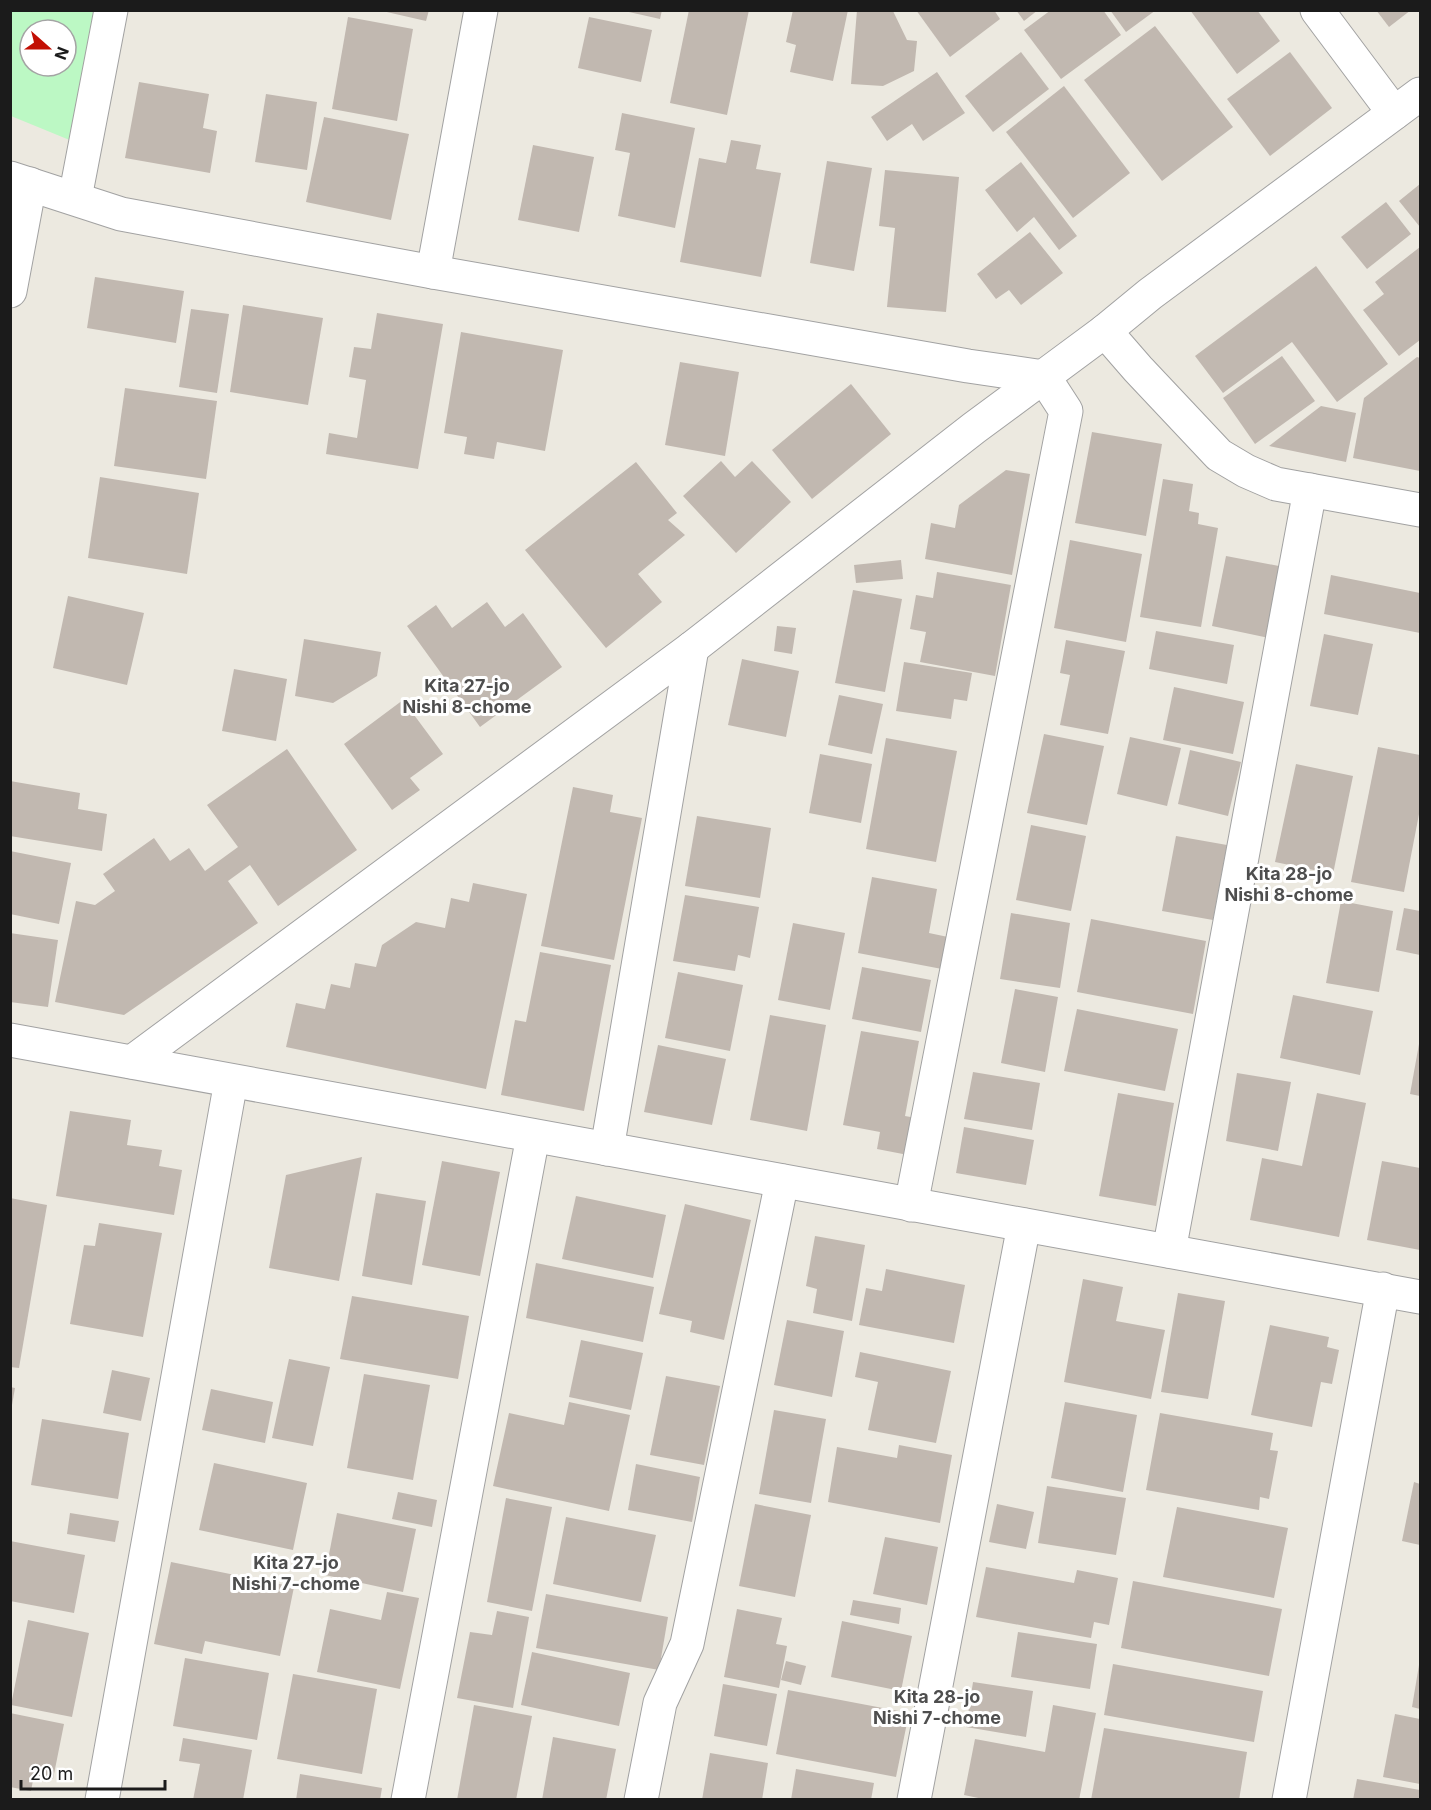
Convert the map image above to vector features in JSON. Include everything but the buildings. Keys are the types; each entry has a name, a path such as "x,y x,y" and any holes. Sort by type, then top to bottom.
{"street":[{"path":"75,198 111,10"},
{"path":"433,272 481,10"},
{"path":"1317,10 1394,113"},
{"path":"132,1062 692,648 1150,294 1420,94"},
{"path":"10,291 20,181 121,214 433,272 968,366 1044,377 1066,411 911,1205"},
{"path":"1105,331 1219,455 1245,471 1276,484 1420,510"},
{"path":"1169,1251 1310,490"},
{"path":"607,1149 692,648"},
{"path":"10,1040 1420,1297"},
{"path":"102,1800 231,1081"},
{"path":"408,1800 533,1136"},
{"path":"641,1800 660,1703 687,1644 782,1181"},
{"path":"914,1800 1024,1225"},
{"path":"1289,1800 1383,1289"}],"green space":[{"path":"11,11 97,11 72,141 11,116"}],"district":[{"name":"Kita 27-jo Nishi 8-chome","path":"467,695"},
{"name":"Kita 28-jo Nishi 8-chome","path":"1289,883"},
{"name":"Kita 27-jo Nishi 7-chome","path":"296,1572"},
{"name":"Kita 28-jo Nishi 7-chome","path":"937,1706"}]}
